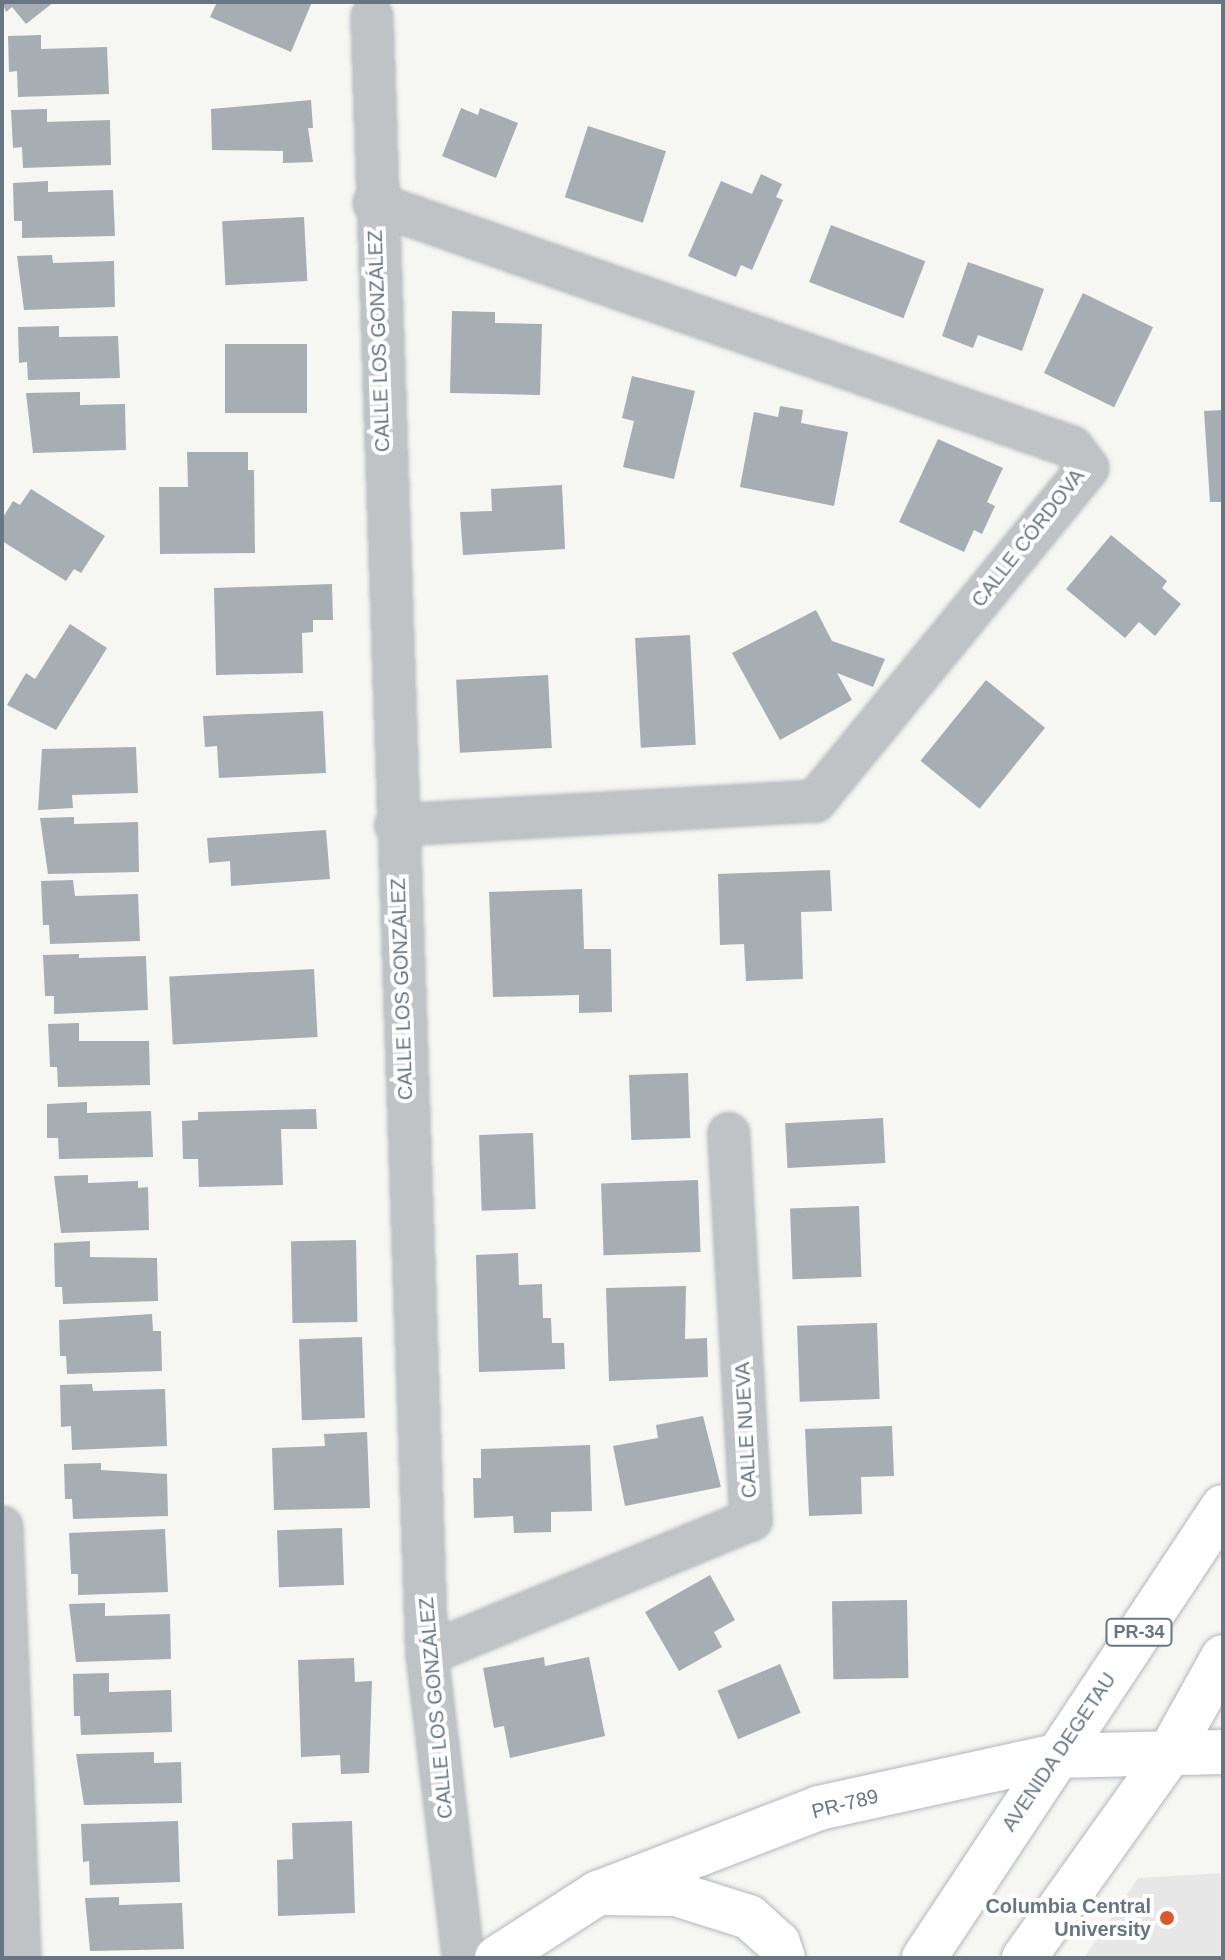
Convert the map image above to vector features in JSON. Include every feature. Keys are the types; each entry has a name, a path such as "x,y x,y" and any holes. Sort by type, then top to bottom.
{"main road":[{"name":"AVENIDA DEGETAU","path":"924,1958 1055,1756 1223,1507"},
{"path":"1024,1958 1168,1756 1223,1657"},
{"name":"PR-789","path":"497,1958 598,1893 819,1808 1055,1756 1168,1756 1223,1752"},
{"path":"598,1893 676,1894 749,1917 778,1943 783,1958"}],"street":[{"name":"CALLE LOS GONZÁLEZ","path":"372,17 374,203 427,1654 463,1958"},
{"name":"CALLE CÓRDOVA","path":"374,203 1072,447 1088,468 815,801 396,825"},
{"name":"CALLE NUEVA","path":"427,1654 751,1520 729,1134"},
{"path":"2,1527 20,1958"}],"shaded area":[{"name":"Columbia Central University","path":"1223,1873 1223,1958 1084,1958 1138,1878"}],"building":[{"path":"2,2 54,2 26,24 12,7 6,12"},
{"path":"217,2 312,2 291,52 210,17"},
{"path":"41,35 41,49 107,47 109,94 18,97 17,71 9,72 8,36"},
{"path":"311,100 313,128 308,128 313,162 283,163 283,151 212,150 211,109"},
{"path":"461,108 478,115 480,108 518,123 496,178 442,156"},
{"path":"47,109 47,122 110,120 111,165 23,168 22,147 13,148 11,110"},
{"path":"588,126 666,151 643,223 565,197"},
{"path":"761,174 782,184 776,197 783,200 752,270 741,265 736,277 688,256 721,181 752,194"},
{"path":"48,181 48,192 113,190 115,236 22,238 22,221 14,221 13,183"},
{"path":"304,217 307,281 225,285 222,221"},
{"path":"831,225 925,261 903,318 809,282"},
{"path":"52,255 53,263 114,261 115,307 24,310 17,256"},
{"path":"968,262 1044,289 1022,351 978,335 973,348 942,336"},
{"path":"1083,293 1153,327 1114,407 1044,373"},
{"path":"452,311 495,312 495,323 542,324 540,395 450,393"},
{"path":"59,326 59,337 118,336 120,378 28,380 27,362 19,363 18,327"},
{"path":"225,344 307,344 307,413 225,413"},
{"path":"632,376 695,391 674,479 623,467 634,421 622,418"},
{"path":"80,392 80,405 125,404 126,450 33,453 26,393"},
{"path":"780,406 803,410 801,423 848,432 834,506 740,487 754,412 778,417"},
{"path":"1223,410 1223,502 1210,502 1204,411"},
{"path":"938,439 1003,468 987,502 995,506 982,534 974,530 964,552 899,522"},
{"path":"187,452 248,452 248,470 254,470 255,553 160,554 159,487 188,487"},
{"path":"562,485 565,549 463,555 460,512 492,511 491,489"},
{"path":"31,489 105,536 81,573 74,569 66,581 2,541 2,519 13,501 20,505"},
{"path":"1111,535 1167,581 1162,588 1181,604 1155,636 1139,622 1125,638 1066,589"},
{"path":"332,584 333,620 313,620 313,632 302,633 303,673 216,675 214,588"},
{"path":"816,610 832,641 885,659 873,687 837,673 852,700 780,740 732,653"},
{"path":"70,624 107,648 56,730 7,705 26,673 35,679"},
{"path":"690,635 696,745 641,748 635,638"},
{"path":"548,675 552,748 460,753 456,680"},
{"path":"986,680 1045,728 980,809 921,761"},
{"path":"323,711 326,773 219,778 217,746 205,747 203,716"},
{"path":"136,747 138,793 72,795 73,808 38,810 42,749"},
{"path":"74,817 74,824 138,822 139,872 48,874 40,818"},
{"path":"326,830 330,879 231,886 230,861 209,863 207,838"},
{"path":"830,870 832,911 801,912 803,979 746,981 744,944 720,945 718,874"},
{"path":"73,880 75,896 138,894 140,941 50,944 49,925 43,925 41,881"},
{"path":"582,889 584,949 611,949 612,1012 579,1013 579,995 493,997 489,892"},
{"path":"79,954 79,958 146,956 148,1010 54,1014 54,996 45,996 43,955"},
{"path":"314,969 318,1037 173,1044 169,977"},
{"path":"79,1023 79,1041 149,1041 150,1085 58,1087 57,1067 50,1067 48,1024"},
{"path":"688,1073 690,1138 631,1140 629,1075"},
{"path":"87,1102 87,1113 151,1111 153,1157 59,1159 58,1138 47,1138 47,1104"},
{"path":"316,1109 317,1129 281,1129 283,1185 199,1187 198,1159 183,1159 182,1121 198,1120 198,1112"},
{"path":"883,1118 885,1163 787,1168 785,1123"},
{"path":"533,1133 536,1209 482,1211 479,1135"},
{"path":"88,1175 88,1183 138,1181 138,1188 148,1187 149,1230 61,1233 54,1176"},
{"path":"698,1180 701,1252 604,1255 601,1183"},
{"path":"859,1206 861,1277 793,1279 790,1208"},
{"path":"356,1240 357,1322 292,1323 291,1241"},
{"path":"90,1241 90,1257 157,1258 158,1301 63,1304 62,1287 55,1287 54,1243"},
{"path":"518,1253 519,1285 542,1284 543,1318 551,1318 552,1343 564,1343 565,1369 479,1372 476,1255"},
{"path":"686,1286 685,1339 707,1338 708,1377 609,1381 606,1288"},
{"path":"152,1314 153,1331 161,1331 162,1371 67,1374 66,1356 60,1356 59,1320"},
{"path":"877,1323 880,1399 800,1402 797,1326"},
{"path":"362,1337 365,1418 302,1420 299,1339"},
{"path":"92,1384 93,1391 165,1389 167,1446 72,1450 71,1426 61,1427 60,1385"},
{"path":"703,1416 721,1487 625,1506 613,1446 658,1438 656,1425"},
{"path":"892,1426 894,1476 861,1477 862,1514 809,1516 805,1429"},
{"path":"367,1432 370,1508 274,1510 272,1448 325,1446 324,1434"},
{"path":"590,1445 592,1511 551,1512 551,1532 514,1533 513,1516 474,1518 473,1478 481,1478 481,1449"},
{"path":"101,1463 101,1470 167,1474 168,1516 73,1519 72,1499 65,1499 64,1464"},
{"path":"342,1528 344,1585 279,1587 277,1530"},
{"path":"165,1529 168,1592 78,1595 78,1574 71,1574 69,1533"},
{"path":"710,1575 735,1620 714,1632 722,1647 679,1671 645,1612"},
{"path":"907,1600 908,1678 833,1679 832,1601"},
{"path":"105,1603 105,1616 170,1614 171,1659 76,1662 69,1604"},
{"path":"544,1657 545,1666 589,1657 605,1736 510,1758 504,1726 494,1728 483,1668"},
{"path":"354,1658 355,1682 372,1681 369,1773 341,1774 340,1755 301,1757 298,1660"},
{"path":"780,1664 801,1713 738,1739 717,1691"},
{"path":"109,1673 109,1692 171,1690 172,1732 81,1735 80,1716 74,1716 73,1674"},
{"path":"154,1752 154,1763 181,1762 182,1803 84,1805 76,1754"},
{"path":"178,1821 180,1882 90,1885 89,1861 83,1862 81,1824"},
{"path":"352,1821 355,1913 278,1916 277,1860 293,1859 292,1823"},
{"path":"119,1897 119,1905 182,1903 184,1949 90,1951 85,1898"}],"place":[{"name":"Columbia Central University","path":"1167,1918"}]}
